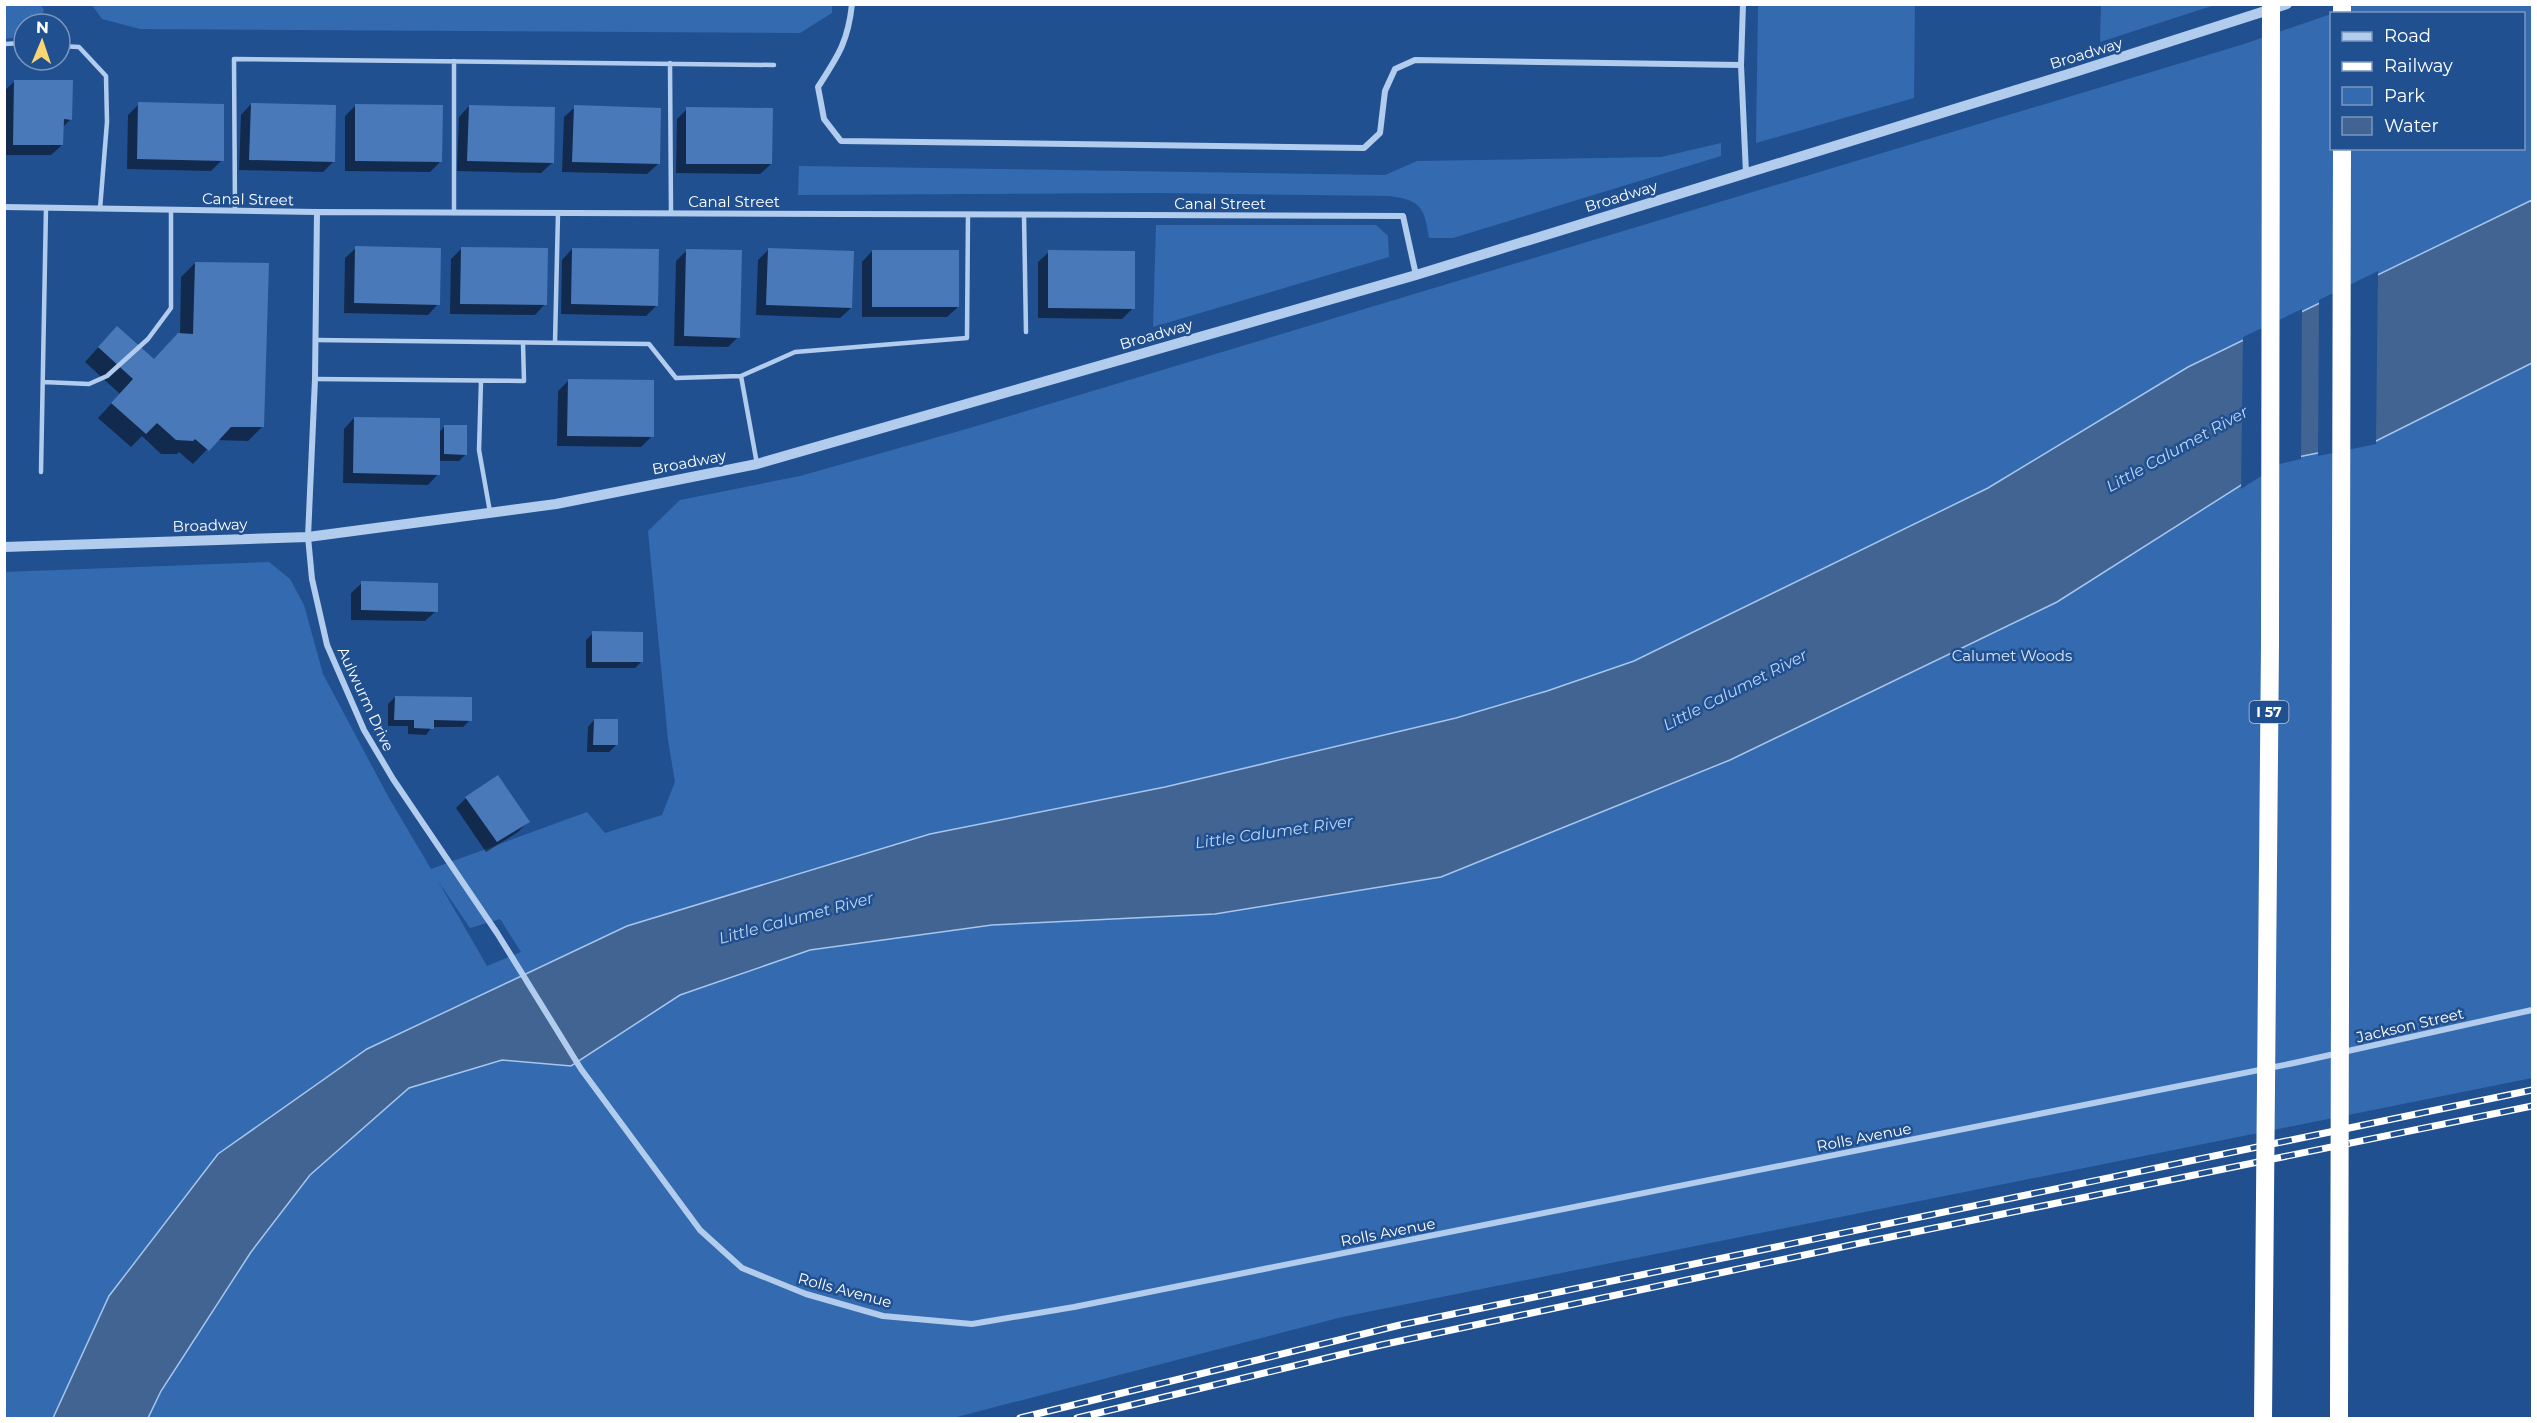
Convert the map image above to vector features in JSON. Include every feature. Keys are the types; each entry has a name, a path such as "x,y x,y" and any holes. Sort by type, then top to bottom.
{"highway":[{"name":"I 57","path":"2263,1419 2270,633 2271,4"},
{"path":"2339,1419 2342,150"}],"street":[{"path":"852,4 849,31 841,51 818,87 824,119 841,141 1364,148 1380,133 1385,91 1395,69 1416,60 1740,65"},
{"path":"1743,4 1740,65 1746,173"},
{"name":"Broadway","path":"4,547 308,537 556,504 757,464 1416,275 2078,72 2287,4"},
{"name":"Canal Street","path":"4,207 454,213 1403,216 1416,275"},
{"name":"Aulwurm Drive","path":"317,212 315,379 308,537 312,579 327,645 364,730 393,779 496,933 581,1069"},
{"name":"Jackson Street","path":"2294,1063 2532,1010"},
{"name":"Rolls Avenue","path":"581,1069 700,1230 742,1268 806,1294 884,1316 972,1324 1086,1304 2294,1063"}],"lane":[{"path":"72,47 79,47 106,76 107,122 100,209"},
{"path":"235,211 234,59 774,65"},
{"path":"454,61 454,213"},
{"path":"670,63 671,213"},
{"path":"41,472 46,208"},
{"path":"43,381 88,384 107,376 148,339 171,308 171,210"},
{"path":"555,343 558,213"},
{"path":"315,340 649,344 676,378 741,376 795,352 967,338 968,214"},
{"path":"1024,215 1026,332"},
{"path":"315,379 524,381 523,343"},
{"path":"741,376 757,464"},
{"path":"481,381 479,450 490,514"}],"green space":[{"path":"5,4 41,5 43,12 12,12 12,38 5,39"},
{"path":"832,4 832,13 800,33 140,29 102,19 92,5"},
{"path":"2101,4 2215,5 2100,42"},
{"name":"Calumet Woods","path":"2359,4 2532,5 2532,1078 1342,1317 953,1418 5,1418 4,572 269,562 290,579 304,605 323,674 389,798 431,869 587,812 605,833 662,815 675,782 668,740 648,531 680,500 800,476 963,430 2244,44 2330,14 2330,150 2525,150 2525,12 2336,12","holes":["438,881 470,928 500,919 521,952 487,966"]},
{"path":"1758,5 1915,5 1914,98 1756,143"},
{"path":"1721,143 1721,156 1453,238 1429,238 1420,207 1409,200 1390,196 1157,193 798,195 799,166 1385,175 1417,161 1661,157"},
{"path":"1156,225 1376,225 1388,236 1389,257 1153,327"}],"water":[{"name":"Little Calumet River","path":"2532,200 2532,363 2376,441 2279,461 2057,602 1730,760 1441,877 1215,914 992,925 810,950 680,995 571,1066 502,1060 409,1088 310,1175 251,1252 161,1391 148,1418 53,1418 109,1296 218,1154 367,1049 627,926 930,834 1165,787 1456,718 1547,691 1634,661 1988,488 2188,367"}],"pier":[{"path":"2378,271 2376,444 2318,456 2319,300"},
{"path":"2302,309 2301,459 2280,464 2241,489 2243,337"}],"building":[{"path":"14,80 73,80 72,120 64,119 63,145 13,145"},
{"path":"138,102 224,104 224,161 137,159"},
{"path":"251,103 336,105 335,162 249,160"},
{"path":"355,104 443,105 442,162 355,161"},
{"path":"469,105 555,107 554,163 467,161"},
{"path":"574,105 661,108 660,164 572,162"},
{"path":"686,107 773,108 772,164 686,164"},
{"path":"355,246 441,248 440,305 354,303"},
{"path":"461,247 548,248 547,305 460,304"},
{"path":"572,248 659,249 658,306 571,304"},
{"path":"768,248 854,251 852,308 766,305"},
{"path":"686,249 742,250 740,338 684,336"},
{"path":"872,250 959,250 959,307 872,307"},
{"path":"1048,250 1135,251 1135,309 1048,308"},
{"path":"195,262 269,263 264,427 231,427 209,451 195,439 193,441 176,440 157,423 146,434 111,403 133,379 98,347 117,326 154,359 178,333 193,334"},
{"path":"568,379 654,380 654,437 567,436"},
{"path":"354,417 440,418 440,475 353,473"},
{"path":"444,425 467,425 467,455 444,454"},
{"path":"361,581 438,583 438,612 361,610"},
{"path":"592,631 643,632 643,662 592,662"},
{"path":"395,696 472,697 472,721 434,720 434,729 414,728 414,720 394,720"},
{"path":"594,719 618,719 618,745 593,745"},
{"path":"498,775 530,822 497,842 465,797"}],"railway":[{"path":"1020,1418 1400,1325 2532,1090"},
{"path":"1077,1418 1381,1345 1856,1244 2532,1106"}]}
